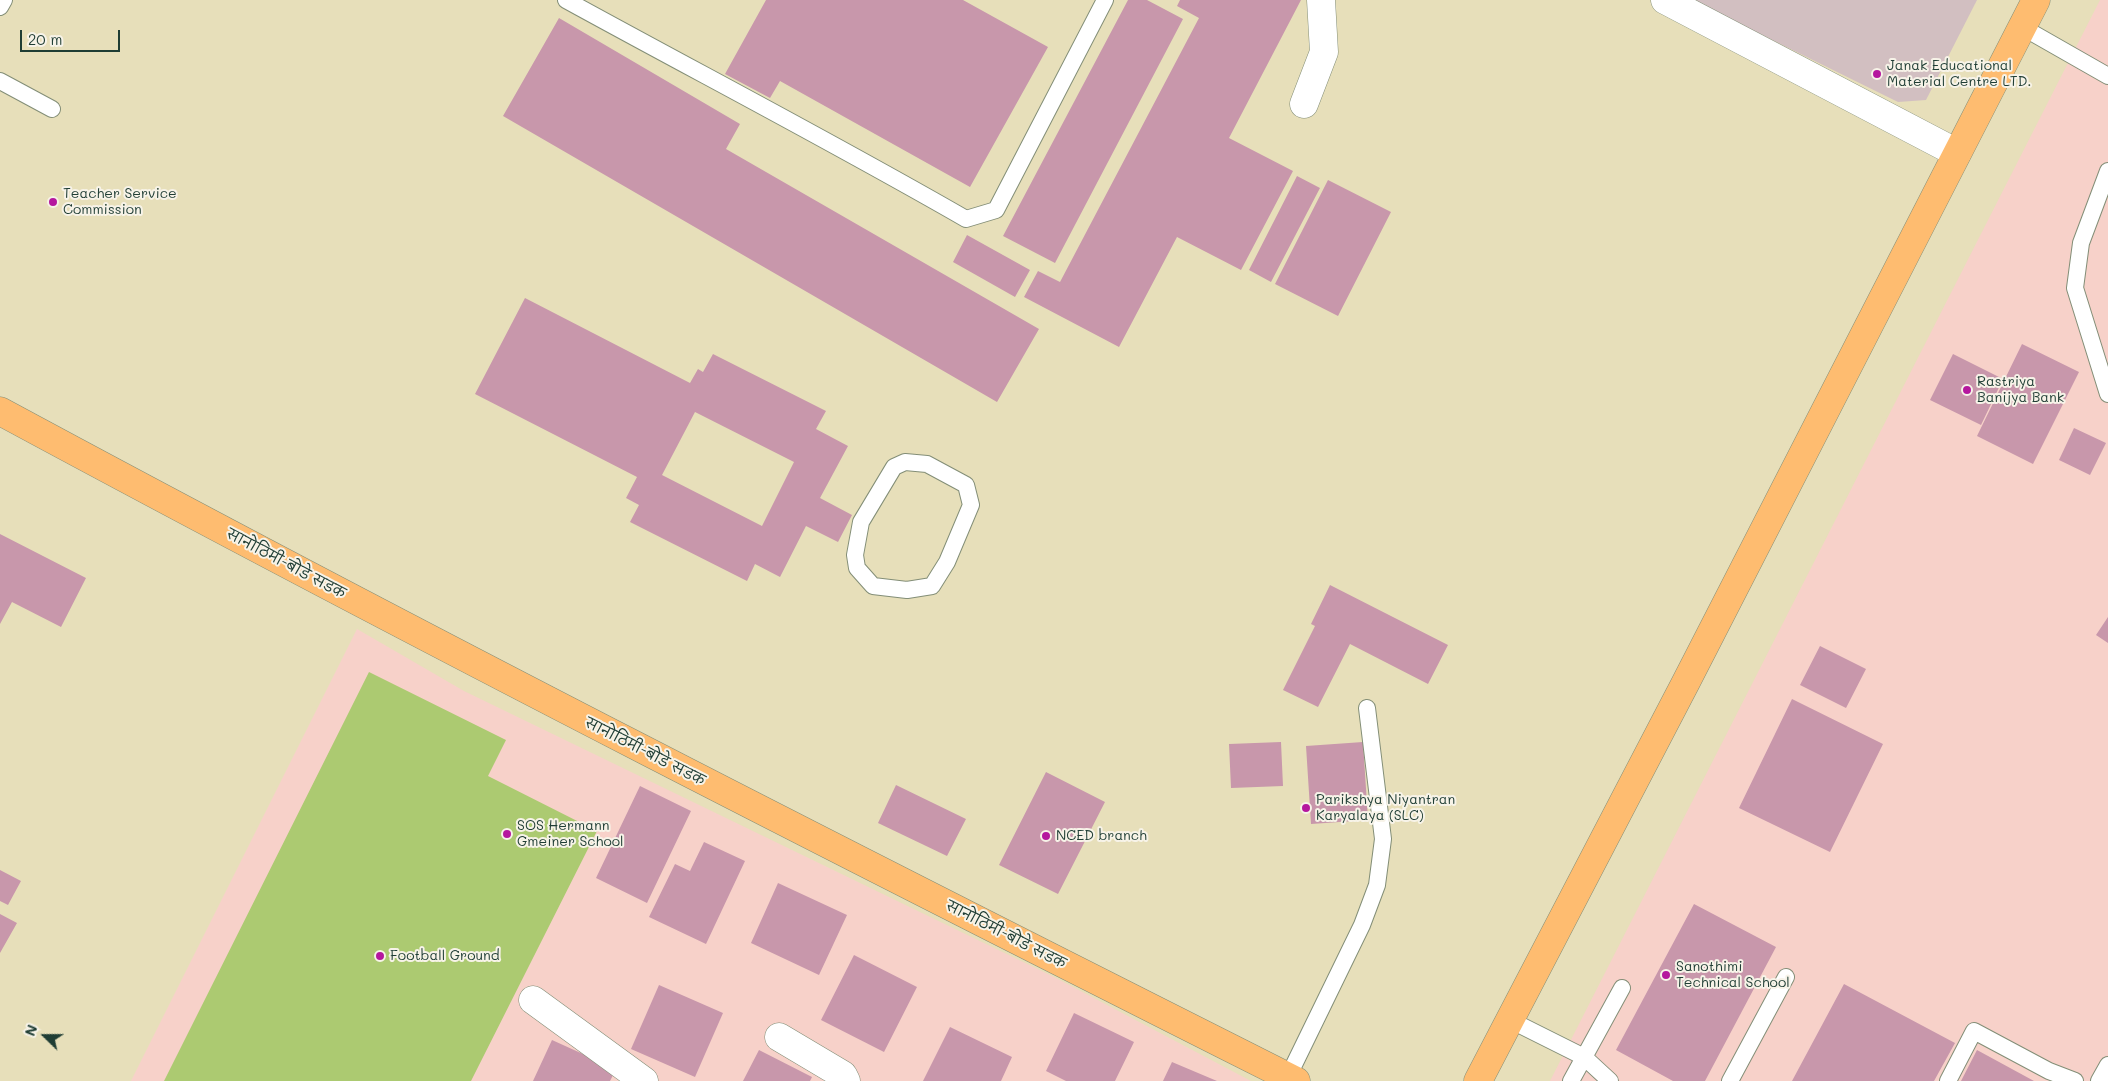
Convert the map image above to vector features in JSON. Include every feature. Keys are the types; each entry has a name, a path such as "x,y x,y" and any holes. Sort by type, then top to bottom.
{"main road":[{"path":"1478,1081 1682,691 2036,0"},
{"name":"सानोठिमी-बोडे सडक","path":"0,411 163,499 647,753 1292,1079"}],"street":[{"path":"1304,104 1324,52 1321,0"},
{"path":"1665,0 1957,153"},
{"path":"533,1000 644,1081"},
{"path":"779,1037 843,1076 846,1081"}],"lane":[{"path":"0,7 4,0"},
{"path":"566,0 866,162 966,219 996,210 1105,0"},
{"path":"2022,28 2108,76"},
{"path":"0,81 52,109"},
{"path":"2108,171 2081,243 2075,288 2108,394"},
{"path":"905,462 927,464 966,485 972,505 947,562 932,586 907,590 873,586 857,568 855,555 861,522 894,467 905,462"},
{"path":"1292,1079 1362,925 1377,885 1384,839 1367,708"},
{"path":"1730,1081 1786,977"},
{"path":"1571,1081 1622,988"},
{"path":"1510,1020 1584,1057 1610,1081"},
{"path":"1948,1081 1974,1031 2049,1071 2075,1081"},
{"path":"2099,1081 2108,1065"}],"shaded area":[{"path":"1691,0 1977,0 1926,100 1898,102"},
{"path":"2100,0 2108,0 2108,1081 1550,1081"},
{"name":"SOS Hermann Gmeiner School","path":"357,629 464,691 1054,977 1251,1081 131,1081"}],"green space":[{"name":"Football Ground","path":"369,672 506,740 488,776 597,831 471,1081 164,1081"}],"building":[{"path":"766,0 963,0 1048,47 970,187 780,81 770,98 725,74"},
{"path":"1128,0 1147,0 1183,19 1055,263 1003,236"},
{"path":"1180,0 1301,0 1229,138 1293,171 1241,270 1177,237 1119,347 1024,297 1038,271 1060,282 1199,18 1177,6"},
{"path":"559,18 740,124 726,149 1039,329 997,402 503,116"},
{"path":"1297,176 1320,188 1271,282 1249,270"},
{"path":"1328,180 1391,212 1338,316 1275,284"},
{"path":"967,235 1030,270 1015,297 953,262"},
{"path":"525,298 690,383 698,369 703,372 713,354 826,411 816,429 848,446 820,498 852,515 838,542 806,526 780,577 755,564 747,581 630,522 639,505 626,498 637,477 475,394","holes":["695,412 794,462 762,526 662,475"]},
{"path":"2022,344 2079,372 2033,464 1977,436"},
{"name":"Rastriya Banijya Bank","path":"1953,354 2003,379 1981,425 1930,400"},
{"path":"2074,428 2106,443 2090,475 2059,460"},
{"path":"0,534 86,578 61,627 12,602 0,624"},
{"path":"1330,585 1448,645 1428,684 1350,644 1318,707 1283,690 1315,626 1311,624"},
{"path":"2108,617 2108,643 2096,635"},
{"path":"1820,646 1866,669 1846,708 1800,685"},
{"path":"1792,699 1883,744 1830,852 1739,808"},
{"path":"1281,742 1283,786 1231,788 1229,744"},
{"path":"1363,742 1368,820 1311,824 1306,746"},
{"path":"1046,772 1105,802 1058,894 999,865"},
{"path":"896,785 966,819 947,856 878,823"},
{"path":"640,786 691,811 647,903 596,878"},
{"path":"704,842 745,861 706,944 649,917 675,864 690,871"},
{"path":"0,870 21,881 8,905 0,901"},
{"path":"778,883 847,915 819,975 751,943"},
{"path":"1694,904 1776,947 1705,1081 1673,1081 1616,1050"},
{"path":"0,914 17,923 0,953"},
{"path":"854,955 917,987 884,1052 821,1020"},
{"path":"1844,984 1955,1043 1934,1081 1792,1081"},
{"path":"659,985 723,1013 695,1077 631,1049"},
{"path":"1074,1013 1134,1042 1115,1081 1066,1081 1046,1071"},
{"path":"950,1027 1012,1057 1001,1081 923,1081"},
{"path":"552,1040 616,1069 610,1081 533,1081"},
{"path":"759,1050 812,1077 810,1081 743,1081"},
{"path":"1977,1050 2034,1081 1961,1081"},
{"path":"1172,1062 1217,1081 1163,1081"}],"place":[{"name":"Janak Educational Material Centre LTD.","path":"1877,74"},
{"name":"Teacher Service Commission","path":"53,202"},
{"name":"Rastriya Banijya Bank","path":"1967,390"},
{"name":"Parikshya Niyantran Karyalaya (SLC)","path":"1306,808"},
{"name":"SOS Hermann Gmeiner School","path":"507,834"},
{"name":"NCED branch","path":"1046,836"},
{"name":"Football Ground","path":"380,956"},
{"name":"Sanothimi Technical School","path":"1666,975"}]}
